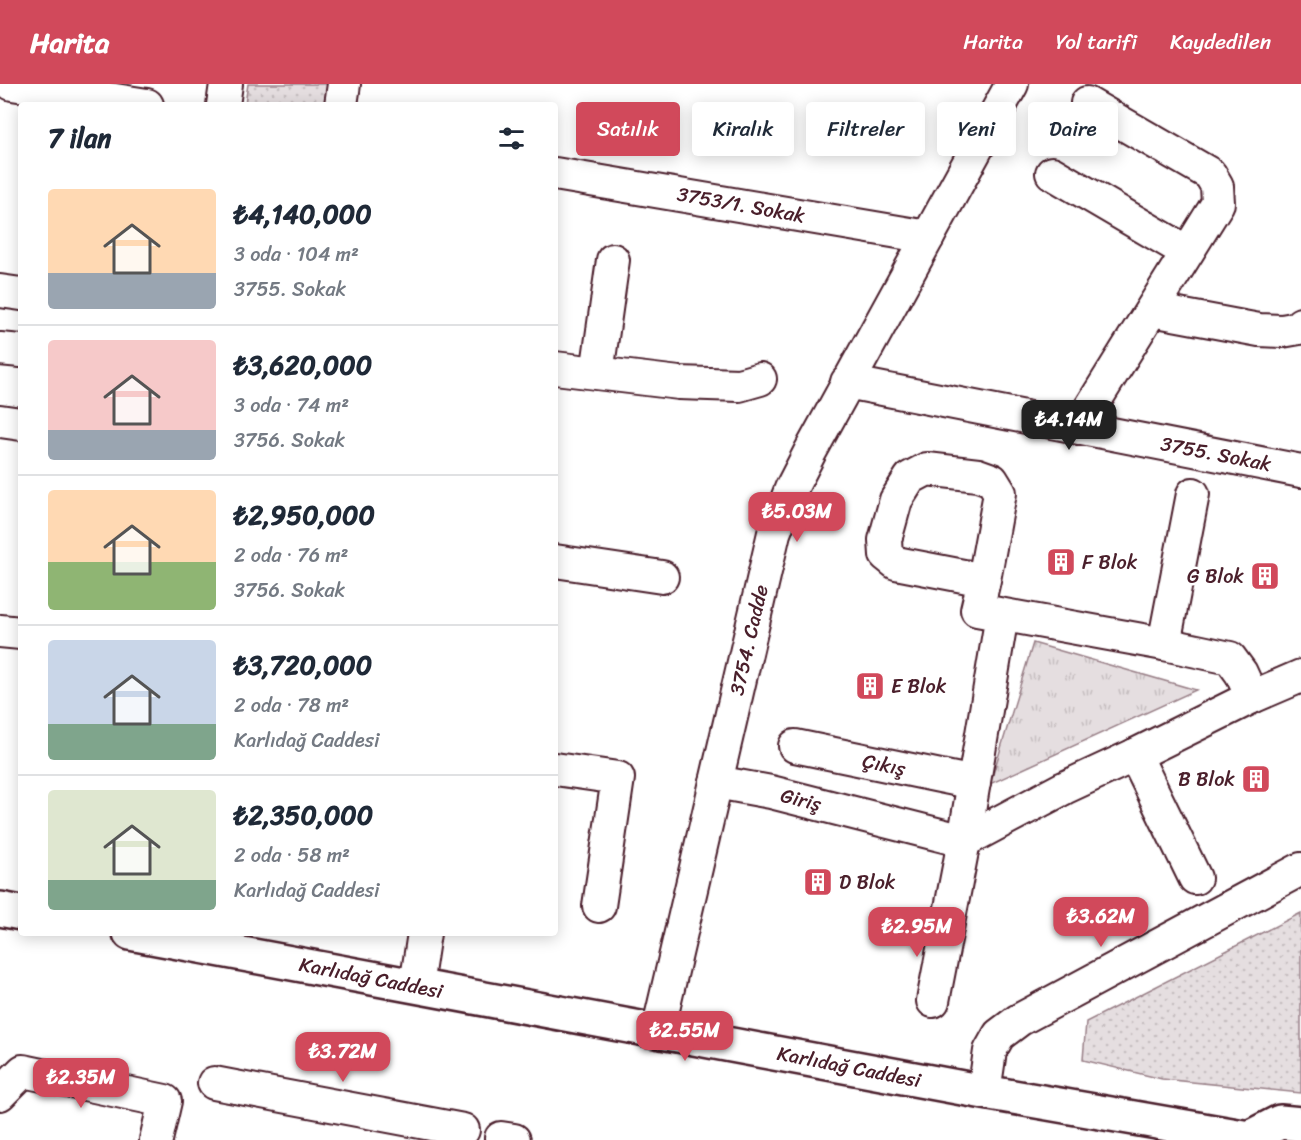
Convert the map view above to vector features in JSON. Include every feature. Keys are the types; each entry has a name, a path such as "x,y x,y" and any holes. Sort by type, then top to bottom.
{"main road":[{"path":"0,909 18,912"},
{"name":"Karlıdağ Caddesi","path":"161,936 223,942 416,986 1250,1139 1280,1122 1301,1124"}],"street":[{"path":"12,84 128,102"},
{"path":"223,102 226,84"},
{"path":"341,102 344,84"},
{"name":"3754. Cadde","path":"658,1031 774,533 791,489 1012,84"},
{"path":"1078,428 1218,202 1217,186 1210,174 1118,121"},
{"path":"1052,173 1187,252"},
{"name":"3753/1. Sokak","path":"558,175 928,237"},
{"path":"597,373 612,260"},
{"path":"0,291 18,294"},
{"path":"1152,310 1259,330 1282,332 1299,328 1301,324"},
{"path":"0,349 18,351"},
{"path":"558,368 679,383 739,385 760,379"},
{"name":"3755. Sokak","path":"848,382 1301,471"},
{"path":"0,421 18,424"},
{"path":"1164,644 1193,494"},
{"path":"558,561 662,577"},
{"path":"984,580 977,610 1230,658 1242,673 1252,697"},
{"path":"933,1001 964,841 1002,615"},
{"path":"0,631 18,633"},
{"path":"964,841 1064,788 1252,697 1301,676"},
{"name":"Çıkış","path":"795,746 974,783"},
{"path":"1135,755 1195,878"},
{"path":"558,769 618,778 599,906"},
{"name":"Giriş","path":"716,782 771,792 964,841"},
{"path":"984,1092 990,1051 999,1035 1012,1025 1301,869"},
{"path":"416,986 424,936"},
{"path":"0,1094 23,1071 165,1101 156,1140"},
{"path":"214,1083 408,1131 463,1130"}],"green space":[{"path":"248,84 330,84 327,102 245,102"},
{"path":"1033,643 1196,690 990,784"},
{"path":"1301,913 1301,1093 1162,1079 1083,1060 1086,1022"}],"place":[{"name":"F Blok","path":"1061,562"},
{"name":"G Blok","path":"1265,576"},
{"name":"E Blok","path":"870,686"},
{"name":"B Blok","path":"1256,779"},
{"name":"D Blok","path":"818,882"}]}
